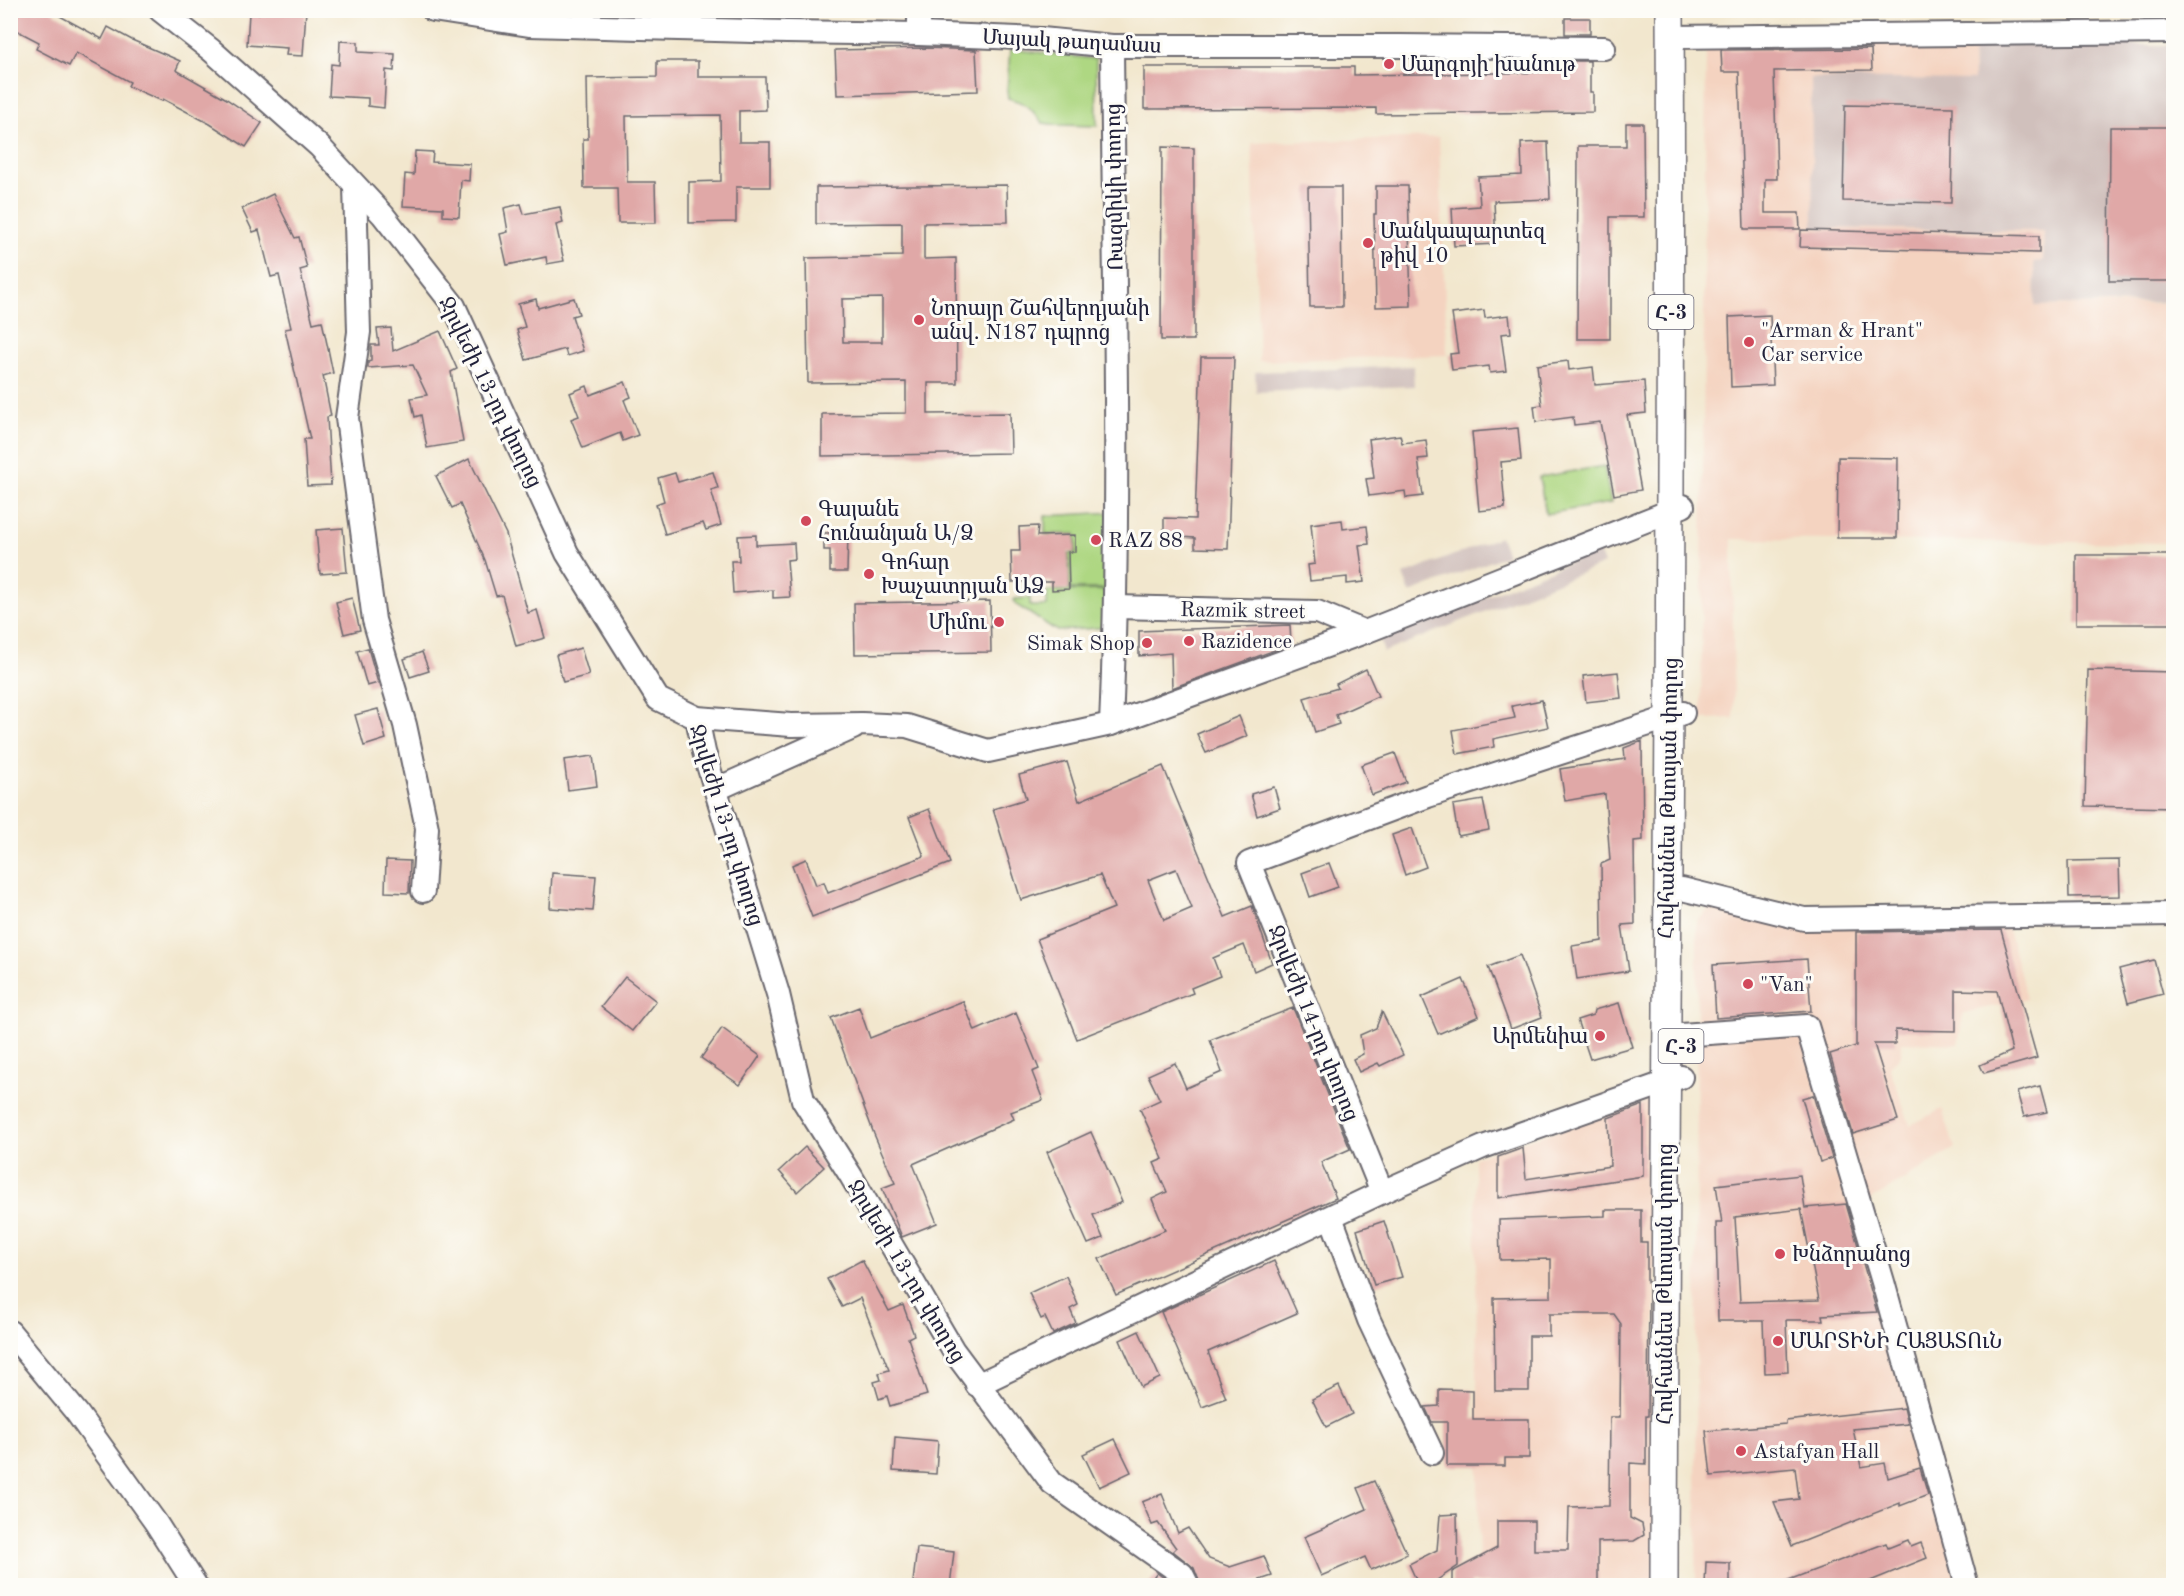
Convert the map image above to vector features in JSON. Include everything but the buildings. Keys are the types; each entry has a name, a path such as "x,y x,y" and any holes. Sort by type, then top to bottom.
{"main road":[{"name":"Հովհաննես Թևոսյան փողոց","path":"1670,10 1678,37"},
{"name":"Հովհաննես Թևոսյան փողոց","path":"1664,1586 1673,1081 1678,37 1686,10"},
{"name":"Հովհաննես Թևոսյան փողոց","path":"1676,715 1682,889 1681,1035 1673,1081 1679,1586"}],"street":[{"name":"Ջրվեժի 13-րդ փողոց","path":"160,10 211,50 319,146 382,215 454,306 567,553 658,699 697,718 704,752 778,994 803,1100 851,1176 952,1350 1052,1483 1182,1574 1188,1586"},
{"name":"Մայակ թաղամաս","path":"433,10 529,25 594,18 787,32 1042,39 1112,46 1400,45 1604,48"},
{"path":"919,34 920,10"},
{"path":"1678,37 2174,32"},
{"name":"Ռազմիկի փողոց","path":"1111,724 1116,607 1112,46"},
{"path":"355,186 359,332 347,418 374,620 405,725 427,828 423,891"},
{"path":"697,718 791,725 907,726 988,751 1111,724 1365,633 1677,508"},
{"name":"Razmik street","path":"1116,607 1317,612 1365,633"},
{"name":"Ջրվեժի 14-րդ փողոց","path":"1382,1192 1250,863 1428,796 1676,715"},
{"path":"717,789 862,724"},
{"path":"1682,889 1804,919 2174,914"},
{"path":"1681,1035 1807,1026 1883,1282 1967,1586"},
{"path":"977,1385 1382,1192 1483,1147 1673,1081"},
{"path":"1331,1217 1369,1320 1432,1453"},
{"path":"10,1332 84,1422 156,1522 196,1586"}],"shaded area":[{"path":"1706,42 1973,44 1974,80 2045,231 2043,262 2034,263 2035,306 2173,303 2173,543 1732,539 1734,718 1701,719"},
{"path":"1973,44 2173,45 2173,302 2035,306 2034,262 2043,261 2044,231 1813,228 1811,78 1974,80"},
{"path":"1439,137 1447,355 1259,361 1252,143"},
{"path":"1413,366 1414,386 1256,392 1255,372"},
{"path":"1500,537 1507,555 1410,593 1403,575"},
{"path":"1599,551 1604,564 1384,652 1379,639"},
{"path":"1715,903 2003,925 2008,929 2027,999 1963,1013 1958,1044 1902,1042 1901,1055 1889,1066 1910,1125 1942,1109 1955,1148 1867,1202 1972,1585 1696,1586 1697,921"},
{"path":"1656,1099 1654,1585 1479,1585 1475,1157"}],"green space":[{"path":"1010,49 1096,59 1097,126 1043,123 1021,102 1008,98"},
{"path":"1604,466 1611,503 1546,514 1539,477"},
{"path":"1115,512 1115,589 1070,589 1069,554 1076,553 1076,534 1045,534 1045,516"},
{"path":"1114,590 1113,627 1057,631 1015,604 1014,599 1030,598 1030,606 1047,606 1047,591"}],"place":[{"name":"Մարգոյի խանութ","path":"1389,64"},
{"name":"Մանկապարտեզ թիվ 10","path":"1368,243"},
{"name":"Նորայր Շահվերդյանի անվ. N187 դպրոց","path":"919,320"},
{"name":"\"Arman & Hrant\" Car service","path":"1749,342"},
{"name":"Գայանե Հունանյան Ա/Ձ","path":"806,521"},
{"name":"RAZ 88","path":"1096,540"},
{"name":"Գոհար Խաչատրյան ԱՁ","path":"869,574"},
{"name":"Միմու","path":"999,622"},
{"name":"Razidence","path":"1189,641"},
{"name":"Simak Shop","path":"1147,643"},
{"name":"\"Van\"","path":"1748,984"},
{"name":"Արմենիա","path":"1600,1036"},
{"name":"Խնձորանոց","path":"1780,1254"},
{"name":"ՄԱՐՏԻՆԻ ՀԱՑԱՏՈւՆ","path":"1778,1341"},
{"name":"Astafyan Hall","path":"1741,1451"}]}
